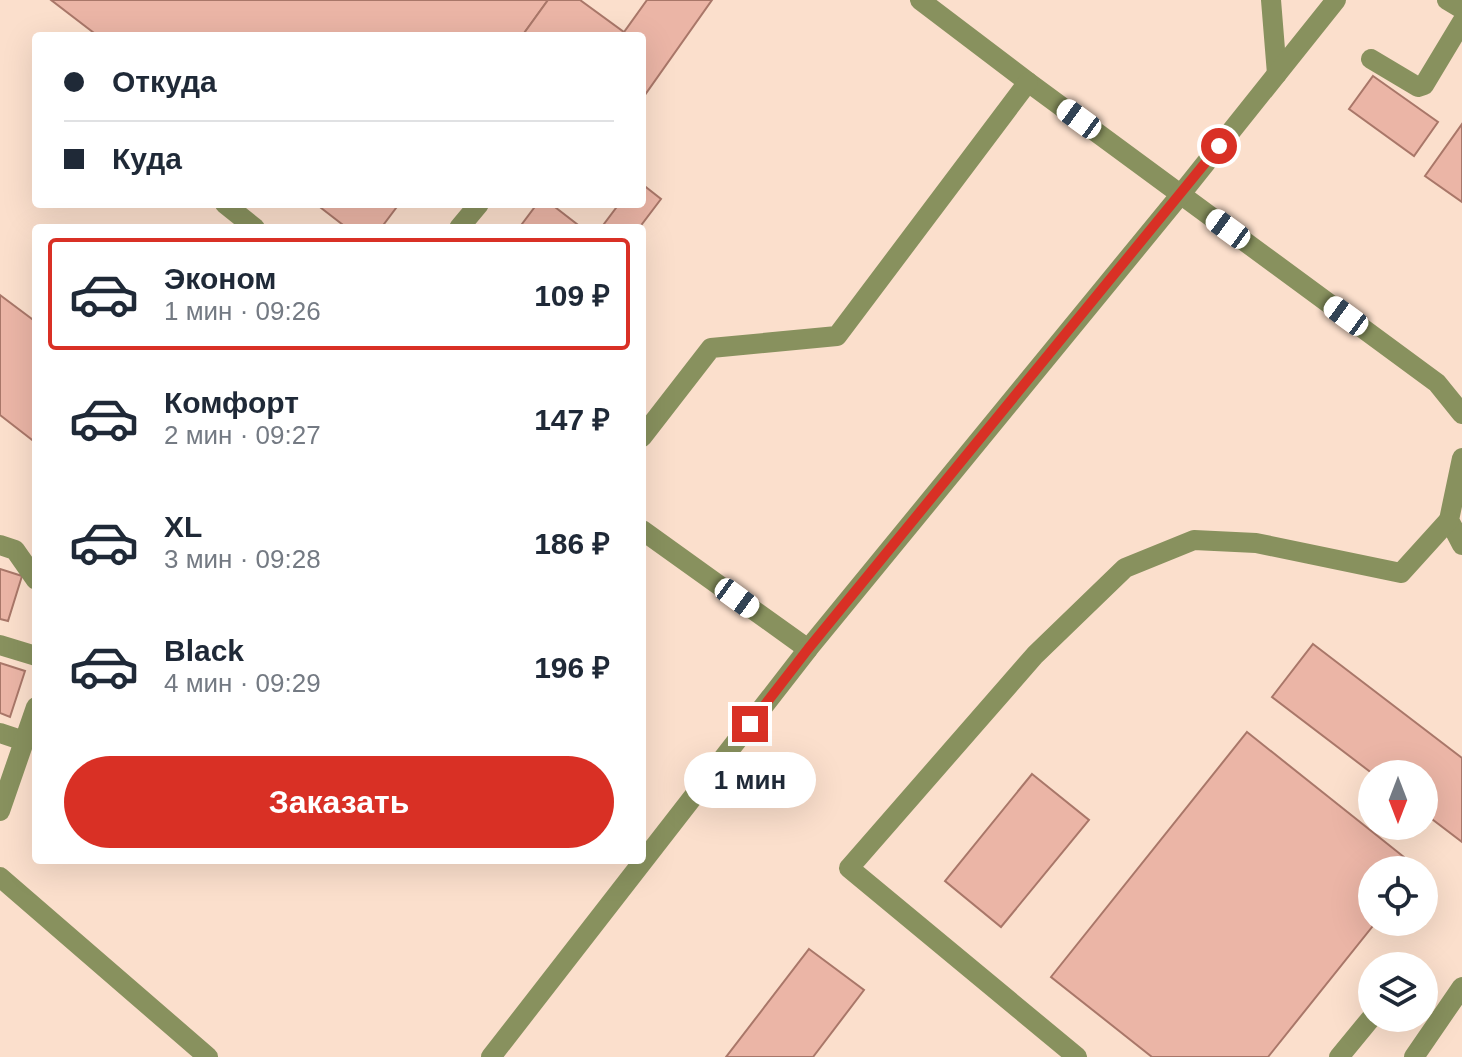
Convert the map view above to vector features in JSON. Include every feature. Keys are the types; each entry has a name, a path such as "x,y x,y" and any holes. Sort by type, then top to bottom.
{"street":[{"path":"920,0 1437,383 1462,414"},
{"path":"1271,0 1277,74"},
{"path":"646,861 808,649 1336,0"},
{"path":"1447,0 1462,9"},
{"path":"1371,59 1418,87 1424,85 1462,22"},
{"path":"646,432 711,348 837,336 1028,82"},
{"path":"230,208 250,224"},
{"path":"462,224 476,208"},
{"path":"1077,1057 849,868 1035,655 1125,568 1194,540 1256,543 1401,573 1449,520 1462,458"},
{"path":"1449,520 1462,545"},
{"path":"646,533 808,649"},
{"path":"5,545 32,557"},
{"path":"5,545 32,575"},
{"path":"0,645 32,655"},
{"path":"0,811 32,718"},
{"path":"0,733 24,741"},
{"path":"498,1055 644,864"},
{"path":"0,877 208,1057"},
{"path":"1414,1057 1462,987"},
{"path":"1339,1057 1360,1032"}],"building":[{"path":"51,0 548,0 525,32 93,32"},
{"path":"548,0 580,0 624,32 525,32"},
{"path":"647,0 712,0 646,93 646,32 624,32"},
{"path":"1373,76 1438,122 1414,156 1349,109"},
{"path":"1462,124 1462,202 1425,176"},
{"path":"646,187 661,199 642,224 604,224 616,208 646,208"},
{"path":"321,208 396,208 384,224 342,224"},
{"path":"534,208 556,208 577,224 522,224"},
{"path":"0,295 32,319 32,440 0,415"},
{"path":"0,569 22,576 8,621 0,619"},
{"path":"1313,644 1462,758 1462,842 1438,824 1438,760 1358,760 1358,763 1272,697"},
{"path":"0,663 25,671 10,717 0,713"},
{"path":"1247,732 1358,820 1358,840 1383,840 1403,856 1358,856 1358,936 1365,936 1268,1057 1152,1057 1051,977"},
{"path":"1032,774 1089,820 1001,927 945,881"},
{"path":"809,949 864,990 813,1057 726,1057"}],"route":[{"path":"750,724 1219,146"}]}
